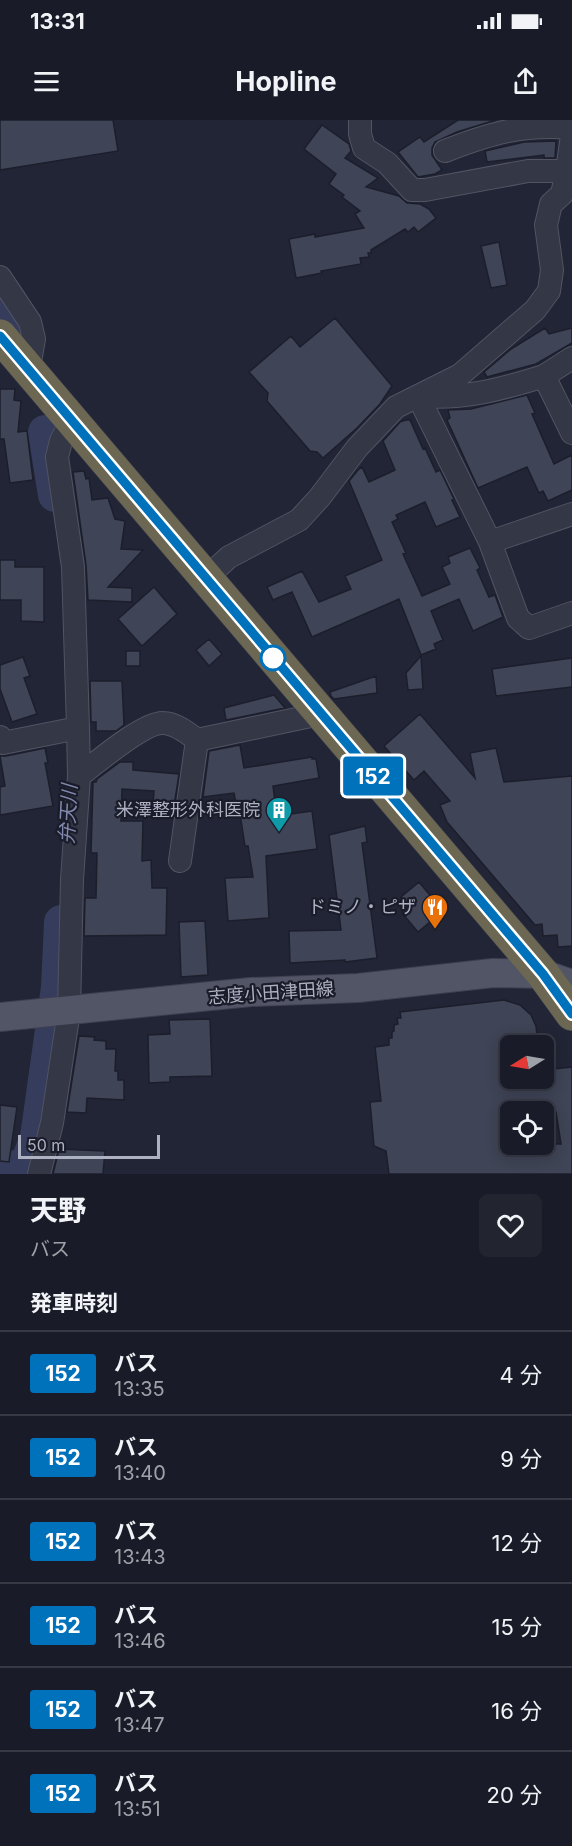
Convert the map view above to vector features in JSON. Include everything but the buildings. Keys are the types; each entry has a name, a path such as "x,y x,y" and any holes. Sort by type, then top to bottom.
{"highway":[{"path":"0,336 320,714 557,979 572,1014"}],"main road":[{"name":"志度小田津田線","path":"0,1017 251,992 358,988 493,973 557,979"}],"street":[{"path":"360,120 360,134 364,148 387,164 412,190 425,190 528,171 567,171"},
{"path":"445,151 503,130 543,126 572,128"},
{"path":"206,578 229,556 299,520 372,430 396,407 460,375 535,310 549,291 552,270 546,225 551,204 567,194 567,171 572,135"},
{"path":"0,277 30,322 34,339 29,368"},
{"path":"418,396 439,398 500,389 544,376 572,358"},
{"path":"544,376 572,433"},
{"path":"418,396 490,542 518,618 529,628 572,613"},
{"path":"39,1174 52,1123 69,1011 72,880 79,776 78,728 73,567 57,457 61,441 72,419"},
{"path":"490,542 572,514"},
{"path":"79,776 147,726 164,722 181,729 197,740 320,714"},
{"path":"1,741 78,728"},
{"path":"180,861 197,740"}],"waterway":[{"path":"0,294 21,333"},
{"name":"弁天川","path":"45,432 55,495"},
{"name":"弁天川","path":"0,1166 25,1169 37,1137 58,987 61,922"}],"bus line":[{"name":"152","path":"0,336 484,908 543,974 572,1014"}],"place":[{"name":"米澤整形外科医院","path":"279,833"},
{"name":"ドミノ・ピザ","path":"435,930"}]}
